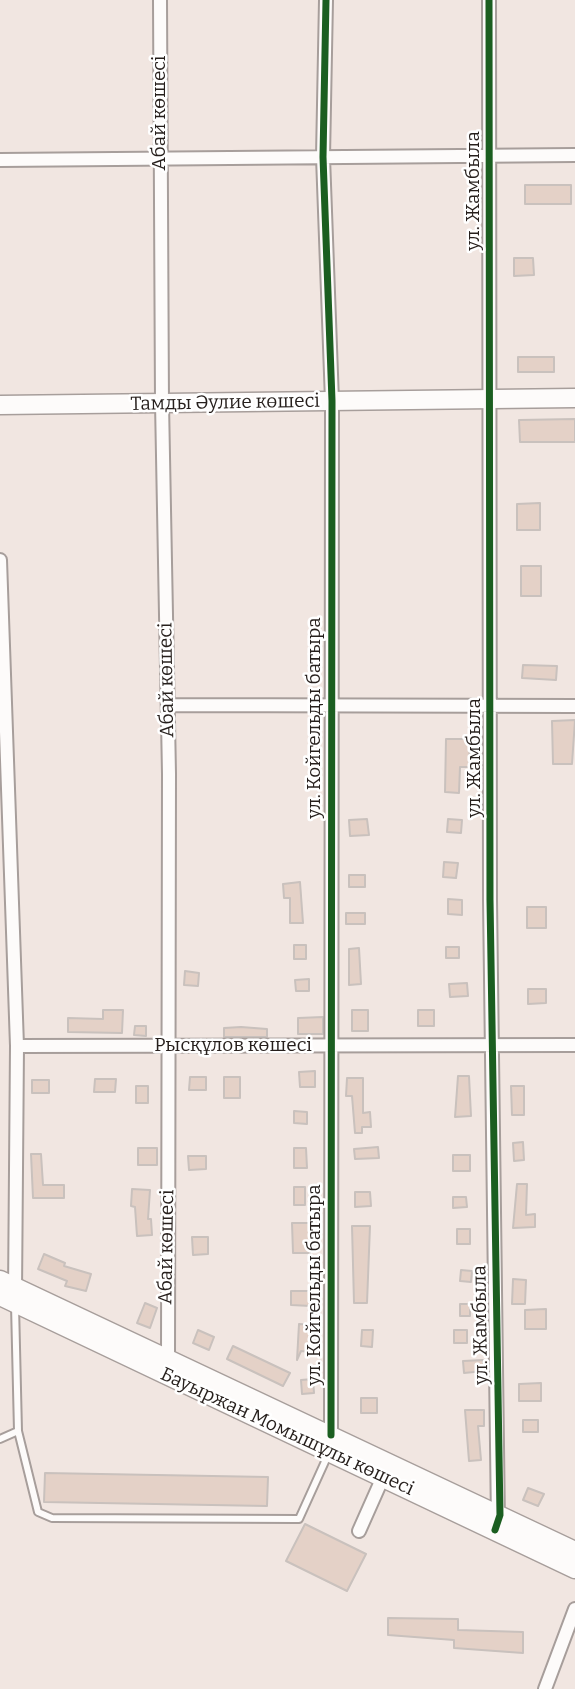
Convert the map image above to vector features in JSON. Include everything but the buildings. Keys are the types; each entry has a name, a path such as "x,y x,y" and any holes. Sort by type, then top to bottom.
{"street":[{"name":"Абай көшесі","path":"160,0 162,403 168,705 168,1359"},
{"name":"ул. Койгельды батыра","path":"326,0 323,157 332,401 330,1444"},
{"name":"ул. Жамбыла","path":"489,0 491,1045 497,1523"},
{"path":"0,160 575,155"},
{"name":"Тамды Әулие көшесі","path":"0,405 575,398"},
{"path":"0,560 17,1046 7,1291"},
{"path":"168,705 575,706"},
{"name":"Рысқұлов көшесі","path":"17,1046 575,1045"},
{"name":"Бауыржан Момышұлы көшесі","path":"7,1291 168,1359 330,1444 383,1477 575,1551"},
{"name":"Бауыржан Момышұлы көшесі","path":"7,1291 497,1523 575,1569"},
{"path":"359,1531 383,1477"},
{"path":"545,1689 575,1609"}],"lane":[{"path":"7,1291 18,1431 38,1512 52,1518 299,1519 330,1444"},
{"path":"0,1439 18,1431"}],"cycle path":[{"path":"326,0 323,157 332,401 331,1435"},
{"path":"489,0 490,900 500,1515 495,1530"}]}
